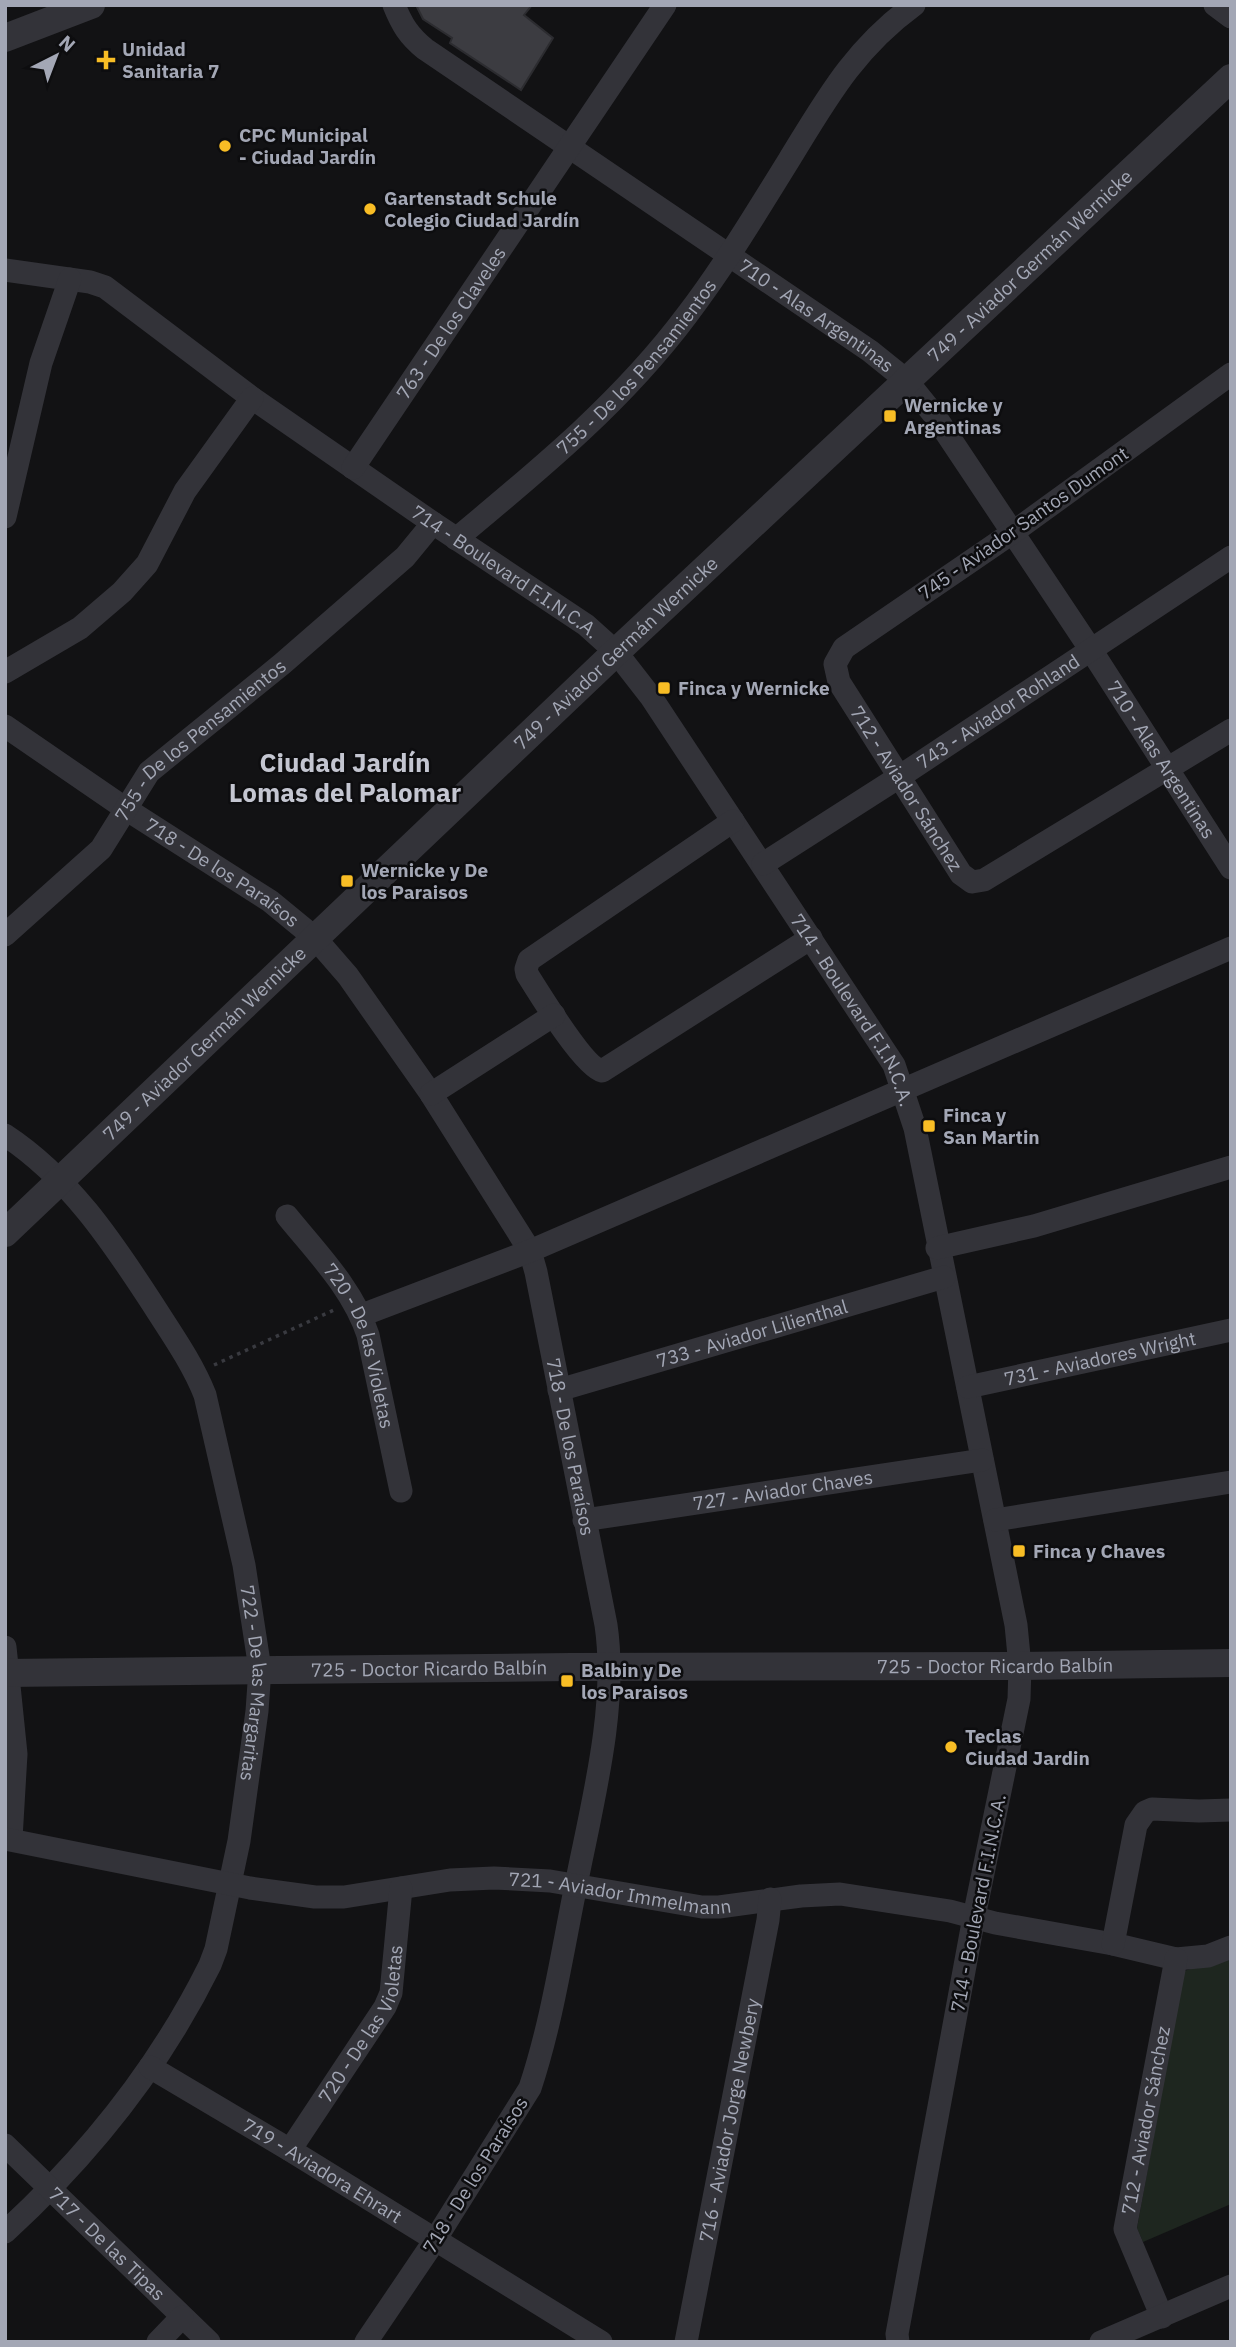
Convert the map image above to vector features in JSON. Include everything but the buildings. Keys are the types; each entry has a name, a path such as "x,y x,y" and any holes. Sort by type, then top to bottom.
{"street":[{"path":"5,38 61,10 91,5"},
{"name":"710 - Alas Argentinas","path":"394,5 402,26 410,37 870,351 906,380 935,416 1091,650 1231,868"},
{"name":"763 - De los Claveles","path":"353,468 665,5"},
{"name":"755 - De los Pensamientos","path":"456,539 579,434 667,341 730,256 849,67 874,37 914,5"},
{"path":"1215,5 1231,17"},
{"name":"749 - Aviador Germán Wernicke","path":"5,1233 616,652 1231,78"},
{"name":"714 - Boulevard F.I.N.C.A.","path":"5,270 90,282 119,297 252,398 586,625 616,652 652,697 894,1065 915,1128 937,1248 1016,1625 1020,1666 1019,1699 974,1917 897,2334 898,2342"},
{"path":"5,516 41,363 70,279"},
{"name":"745 - Aviador Santos Dumont","path":"839,682 835,664 844,649 1012,533 1231,374"},
{"path":"5,672 80,628 122,592 147,564 185,491 252,398"},
{"name":"755 - De los Pensamientos","path":"5,935 101,849 139,785 161,761 282,664 405,556 433,523"},
{"name":"743 - Aviador Rohland","path":"763,864 1231,557"},
{"name":"712 - Aviador Sánchez","path":"839,682 961,874 972,882 984,880 1168,768"},
{"name":"718 - De los Paraísos","path":"5,726 270,901 315,938 348,976 431,1094 530,1251 606,1625 610,1667 607,1716 560,1968 530,2088 435,2240 366,2342"},
{"path":"1168,768 1231,730"},
{"path":"733,821 533,957 527,964 527,974 554,1016 591,1065 598,1070 605,1069 811,938"},
{"path":"362,1315 530,1251 1231,948"},
{"path":"431,1094 554,1016"},
{"name":"722 - De las Margaritas","path":"5,1135 41,1160 60,1178 124,1260 196,1373 205,1395 244,1565 260,1670 239,1840 216,1949 210,1965 150,2067 109,2123 51,2189 5,2232"},
{"path":"937,1248 1034,1226 1231,1167"},
{"name":"720 - De las Violetas","path":"287,1216 350,1295 362,1315 401,1491"},
{"name":"733 - Aviador Lilienthal","path":"559,1390 944,1277"},
{"name":"731 - Aviadores Wright","path":"968,1387 1231,1330"},
{"name":"727 - Aviador Chaves","path":"584,1520 982,1460"},
{"path":"995,1520 1231,1482"},
{"name":"725 - Doctor Ricardo Balbín","path":"6,1664 260,1670 1020,1666 1231,1662"},
{"path":"6,1664 16,1754 8,1839"},
{"path":"1113,1944 1136,1825 1140,1818 1152,1809 1231,1810"},
{"name":"721 - Aviador Immelmann","path":"8,1839 230,1884 315,1897 344,1897 450,1880 494,1878 550,1881 719,1907 769,1899 840,1894 950,1911 1176,1959 1208,1956 1231,1947"},
{"name":"720 - De las Violetas","path":"290,2150 385,2007 391,1993 401,1888"},
{"name":"716 - Aviador Jorge Newbery","path":"686,2342 768,1920 769,1899"},
{"name":"712 - Aviador Sánchez","path":"1161,2316 1125,2229 1176,1959"},
{"name":"719 - Aviadora Ehrart","path":"150,2067 601,2342"},
{"name":"717 - De las Tipas","path":"5,2145 209,2342"},
{"path":"1101,2342 1231,2286"},
{"path":"158,2342 182,2317"}],"path":[{"path":"196,1373 331,1310 362,1315"}],"shaded area":[{"path":"1231,1957 1231,2204 1143,2242 1137,2228 1184,1971"}],"place":[{"name":"Unidad Sanitaria 7","path":"106,60"},
{"name":"CPC Municipal - Ciudad Jardín","path":"225,146"},
{"name":"Gartenstadt Schule Colegio Ciudad Jardín","path":"370,209"},
{"name":"Wernicke y Argentinas","path":"890,416"},
{"name":"Finca y Wernicke","path":"664,688"},
{"name":"Wernicke y De los Paraisos","path":"347,881"},
{"name":"Finca y San Martin","path":"929,1126"},
{"name":"Finca y Chaves","path":"1019,1551"},
{"name":"Balbin y De los Paraisos","path":"567,1681"},
{"name":"Teclas Ciudad Jardin","path":"951,1747"}],"district":[{"name":"Ciudad Jardín Lomas del Palomar","path":"345,778"}]}
